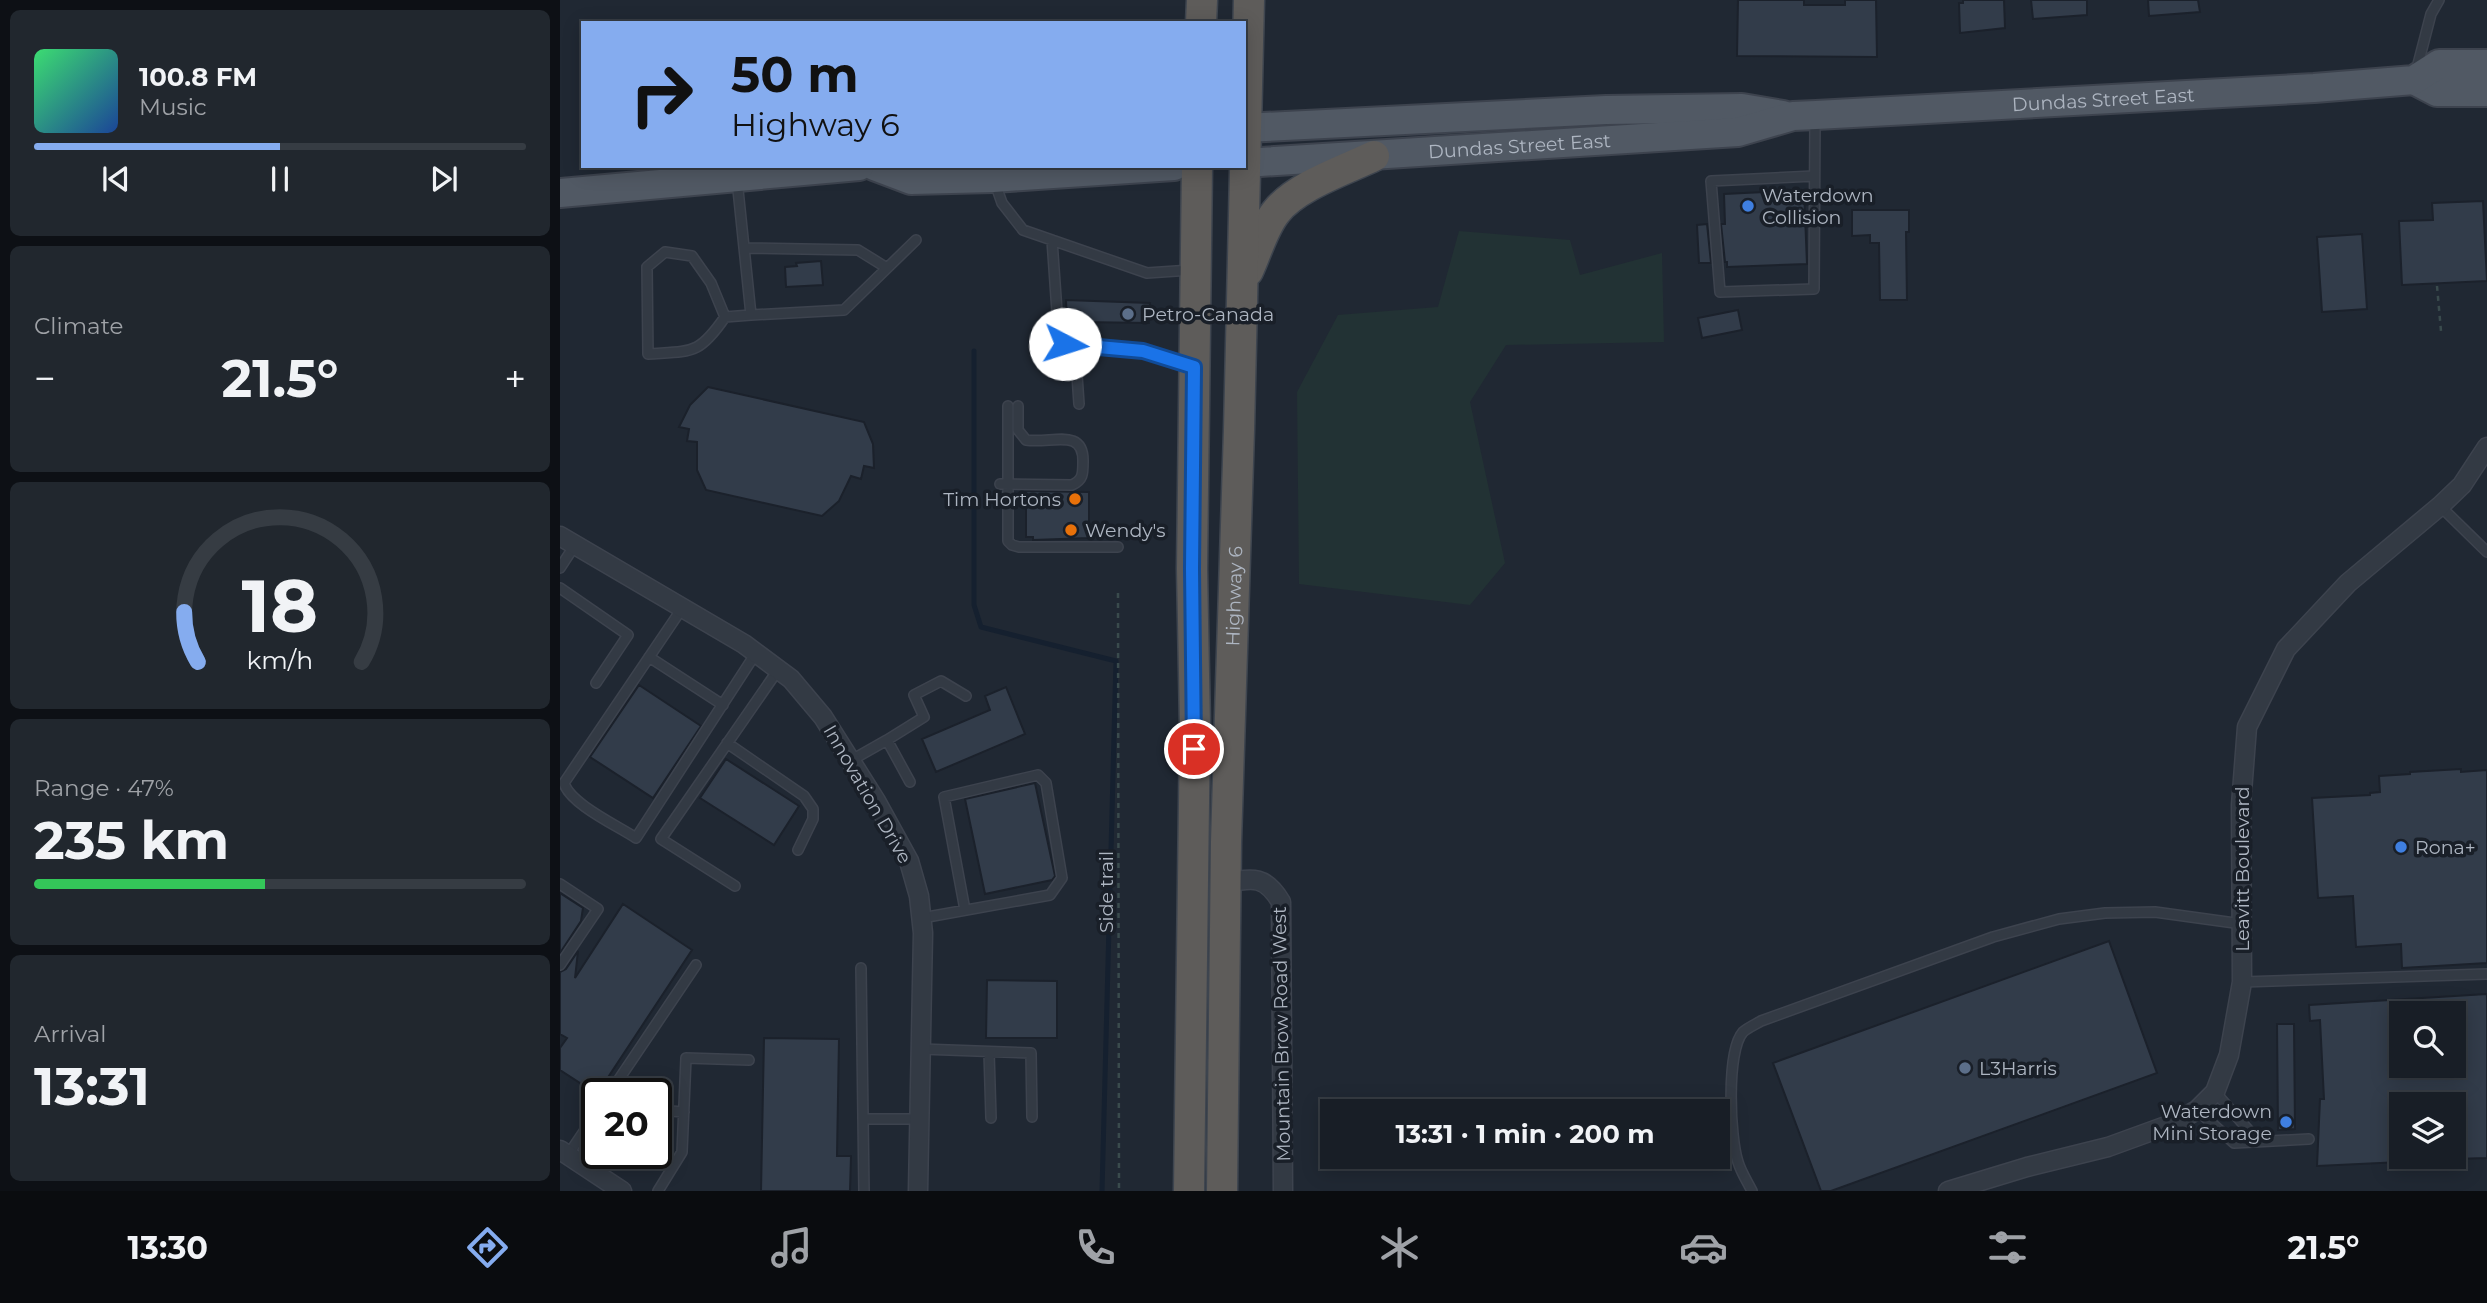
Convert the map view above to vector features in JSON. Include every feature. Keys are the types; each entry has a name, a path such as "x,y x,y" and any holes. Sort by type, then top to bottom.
{"highway":[{"path":"1201,21 1202,0"},
{"name":"Highway 6","path":"1246,128 1249,0"},
{"path":"1241,287 1268,223 1284,203 1309,187 1374,156"},
{"name":"Highway 6","path":"1189,1191 1195,726 1192,569 1197,168"},
{"name":"Highway 6","path":"1222,1191 1225,883 1245,168"}],"main road":[{"name":"Dundas Street East","path":"1246,128 1606,110 1742,108 1804,115 2314,88 2414,80 2439,64 2487,64"},
{"name":"Dundas Street East","path":"2414,80 2437,92 2487,92"},
{"name":"Dundas Street East","path":"1246,163 1738,132 1804,115"},
{"path":"560,193 840,168"},
{"path":"879,168 911,180 993,178 1144,168"}],"street":[{"name":"Leavitt Boulevard","path":"1948,1191 2027,1167 2108,1147 2174,1123 2197,1110 2215,1092 2230,1055 2242,982 2241,805 2247,727 2286,649 2348,583 2462,485 2487,447"},
{"name":"Innovation Drive","path":"568,541 757,653 791,680 823,717 909,861 922,918 918,1191"},
{"path":"1193,841 1226,842"},
{"name":"Mountain Brow Road West","path":"1225,883 1251,879 1266,882 1281,902 1283,1191"},
{"path":"564,1153 622,1191"}],"lane":[{"path":"2414,80 2431,14 2439,0"},
{"path":"1804,115 1814,176 1814,289 1720,292 1711,181 1814,176"},
{"path":"993,178 1002,203 1023,230 1147,273 1195,270"},
{"path":"737,179 751,315"},
{"path":"725,317 844,310 916,240"},
{"path":"1052,240 1058,326 1077,375 1079,404"},
{"path":"744,248 858,250 887,268"},
{"path":"665,253 692,256 711,283 725,317 712,336 693,351 648,354 647,267 665,253"},
{"path":"1065,344 1143,351 1194,367"},
{"path":"1003,484 1072,485 1083,476 1083,449 1080,443 1073,440 1026,440 1018,430 1013,406 1003,484 1008,541 1012,545 1118,547"},
{"path":"2440,506 2487,552"},
{"path":"560,568 568,541"},
{"path":"560,588 628,635 596,683"},
{"path":"683,607 564,783 566,790 578,801 636,838 757,653"},
{"path":"649,657 723,705"},
{"path":"735,886 662,839 778,670"},
{"path":"850,761 924,717 914,695 941,681 966,696"},
{"path":"887,740 910,782"},
{"path":"727,743 809,802 813,819 797,850"},
{"path":"922,918 1050,895 1062,878 1046,783 1038,775 944,797 965,910"},
{"path":"560,884 598,909 560,965"},
{"path":"1752,1191 1737,1159 1731,1120 1732,1077 1735,1050 1742,1033 1761,1021 1993,937 2059,919 2105,913 2155,912 2242,924"},
{"path":"620,1078 696,965"},
{"path":"861,968 864,1191"},
{"path":"2242,982 2487,974"},
{"path":"920,1049 1031,1053 1032,1118"},
{"path":"989,1052 991,1118"},
{"path":"658,1191 682,1152 686,1058 749,1060"},
{"path":"2215,1092 2259,1142"},
{"path":"2197,1110 2234,1143 2309,1139"},
{"path":"672,1111 684,1112"},
{"path":"863,1119 919,1119"},
{"path":"564,1153 581,1132"}],"path":[{"path":"2437,286 2441,331"},
{"name":"Side trail","path":"1118,593 1119,1191"}],"shaded area":[{"path":"1459,231 1570,240 1580,275 1662,253 1664,342 1506,345 1470,402 1505,563 1470,605 1299,584 1297,392 1338,315 1438,307"}],"building":[{"path":"1738,0 1804,0 1804,5 1845,5 1845,0 1876,0 1877,57 1737,56"},
{"path":"1963,0 2004,0 2005,28 1960,33 1959,3 1963,3"},
{"path":"2031,0 2087,0 2087,15 2033,19"},
{"path":"2148,0 2198,0 2200,12 2149,16"},
{"path":"1804,190 1807,264 1727,267 1721,224 1725,224 1724,194"},
{"path":"2483,201 2487,281 2402,285 2399,221 2433,220 2432,203"},
{"path":"1852,210 1909,210 1909,232 1906,232 1907,300 1880,300 1879,243 1870,243 1870,235 1852,236"},
{"path":"1707,224 1711,263 1699,263 1697,225"},
{"path":"2362,234 2367,309 2322,312 2317,237"},
{"path":"821,261 823,285 786,287 785,267 797,266 796,263"},
{"path":"1066,300 1150,303 1149,323 1080,322 1080,331 1067,331"},
{"path":"1738,310 1742,330 1702,338 1698,318"},
{"path":"708,387 864,422 873,444 874,468 864,466 861,479 851,476 839,501 822,516 706,490 697,470 697,442 687,441 689,429 679,427 690,405"},
{"path":"1026,491 1089,492 1089,538 1033,540 1033,537 1026,537"},
{"path":"639,685 701,726 653,798 590,757"},
{"path":"1006,687 1025,734 936,772 922,739 990,710 985,696"},
{"path":"726,759 799,806 774,845 700,798"},
{"name":"Rona+","path":"2461,769 2461,772 2487,770 2487,963 2402,968 2401,944 2356,947 2353,896 2318,898 2312,798 2370,795 2380,792 2379,776"},
{"path":"1035,783 1055,876 1052,880 985,894 965,799"},
{"path":"560,893 583,908 581,921 560,953"},
{"path":"623,904 692,950 608,1078 581,1078 581,1084 560,1070 560,1048 567,1038 560,1034 560,972 566,969 578,951 575,978"},
{"name":"L3Harris","path":"2109,941 2157,1073 1831,1191 1821,1191 1773,1063"},
{"path":"987,980 1057,981 1057,1038 986,1038"},
{"path":"2487,994 2487,1158 2466,1159 2466,1092 2389,1092 2389,1163 2317,1166 2320,1099 2324,1099 2320,1020 2310,1021 2309,1005"},
{"path":"2277,1024 2294,1024 2295,1129 2278,1130"},
{"path":"764,1038 839,1039 837,1156 851,1156 850,1191 761,1191"}],"waterway":[{"path":"974,351 974,605 981,627 1116,661 1102,1191"}],"place":[{"name":"Waterdown Collision","path":"1748,206"},
{"name":"Petro-Canada","path":"1128,314"},
{"name":"Tim Hortons","path":"1075,499"},
{"name":"Wendy's","path":"1071,530"},
{"name":"Rona+","path":"2401,847"},
{"name":"L3Harris","path":"1965,1068"},
{"name":"Waterdown Mini Storage","path":"2286,1122"}],"route":[{"path":"1065,344 1143,351 1194,367 1194,749"}]}
